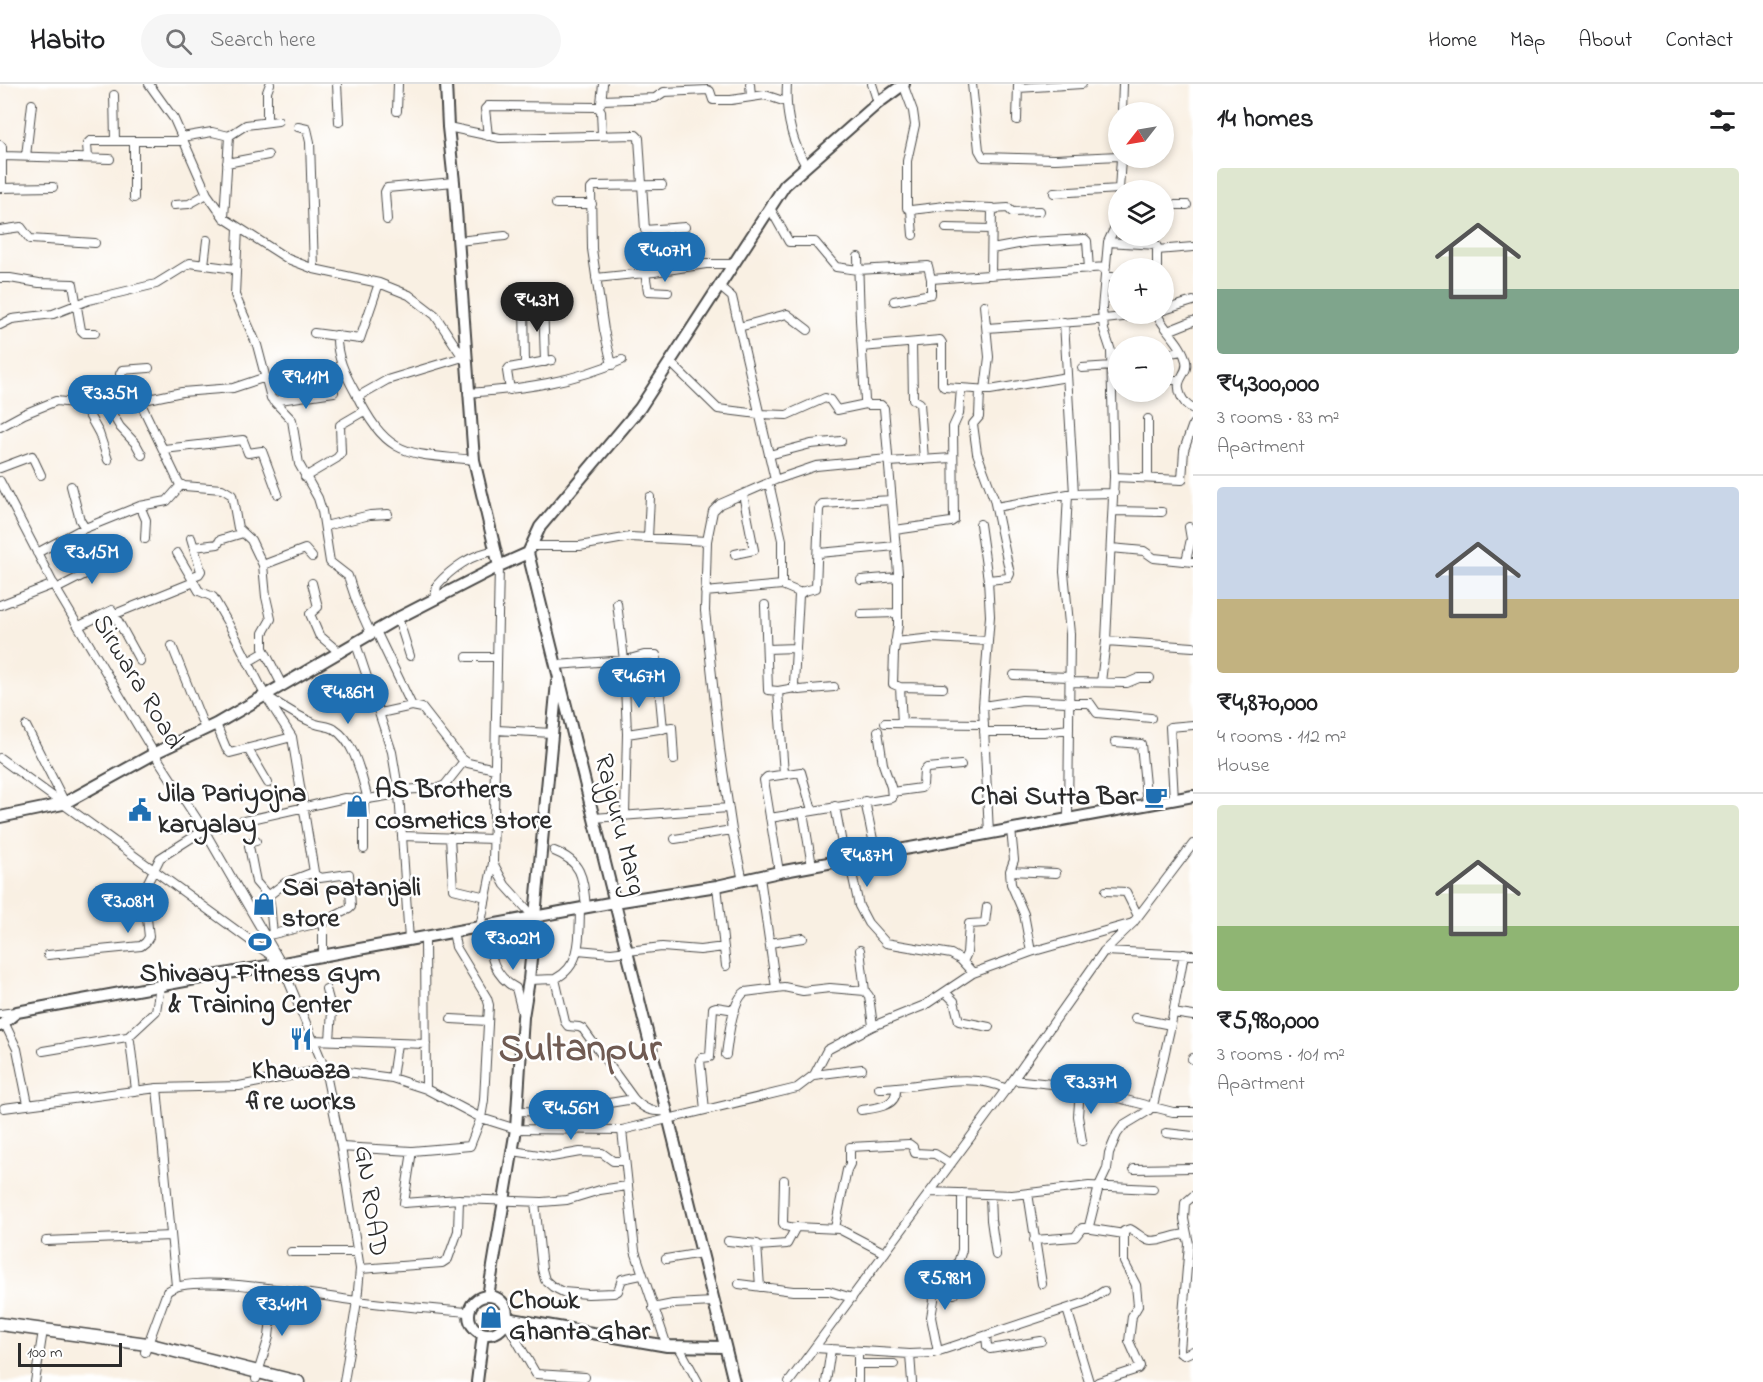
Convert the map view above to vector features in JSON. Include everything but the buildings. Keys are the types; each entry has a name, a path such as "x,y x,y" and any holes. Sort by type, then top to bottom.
{"main road":[{"path":"0,1324 146,1348 261,1377 298,1382"},
{"path":"0,1332 146,1348"}],"street":[{"path":"149,84 174,119 207,194 224,218 288,260 379,283 409,295 435,315 464,359"},
{"path":"267,122 267,92 270,84"},
{"path":"337,84 339,122"},
{"path":"397,111 398,84"},
{"path":"446,84 464,359 474,460 499,566 494,862 486,897 483,926 494,965 507,983 516,988 523,1017"},
{"path":"602,134 603,84"},
{"path":"750,84 751,97"},
{"path":"787,84 786,102 793,139 806,166"},
{"path":"872,84 878,103"},
{"path":"529,550 540,527 648,397 784,185 878,103 904,84 915,125 906,166 906,206 911,210 945,206 1008,208 1011,212 1040,211"},
{"path":"972,84 978,150 983,157 1108,157"},
{"path":"1017,120 1018,86 1082,84"},
{"path":"1122,102 1123,84"},
{"path":"488,136 485,109 488,106 601,104 655,98 661,88 709,90 713,100 765,95 786,102"},
{"path":"114,95 115,140"},
{"path":"26,156 32,104"},
{"path":"88,158 88,142 182,139 212,132 229,136 246,125 278,121"},
{"path":"297,127 307,129 309,136 314,268"},
{"path":"448,127 488,136 602,134 638,136 644,186 645,230 685,227"},
{"path":"224,218 229,136"},
{"path":"134,141 134,198"},
{"path":"0,145 3,156 1,188 53,187"},
{"path":"227,163 268,155"},
{"path":"3,156 110,159"},
{"path":"387,220 385,192 387,188 454,182"},
{"path":"612,365 604,330 592,249 591,189 594,186 662,185"},
{"path":"1054,193 1108,192"},
{"path":"174,205 189,204 207,194"},
{"path":"556,204 591,204"},
{"path":"1174,205 1187,205"},
{"path":"770,208 789,242 815,242 836,267 858,270 927,265 931,279 931,294 894,301"},
{"path":"991,275 993,209"},
{"path":"911,210 913,235"},
{"path":"0,230 21,227 30,239 95,243"},
{"path":"238,228 234,289 237,301 255,338 273,401 290,416 299,464 318,498 330,562 348,576 357,603 412,706"},
{"path":"946,228 993,229"},
{"path":"458,241 505,236"},
{"path":"992,249 1029,242 1085,239 1089,268"},
{"path":"204,265 207,240"},
{"path":"1108,242 1103,319 1108,342"},
{"path":"1156,246 1157,258"},
{"path":"1157,250 1193,247"},
{"path":"858,256 866,404"},
{"path":"0,325 18,318 53,314 89,300 156,284 190,263 235,269"},
{"path":"596,278 706,264 733,264"},
{"path":"931,279 1106,267"},
{"path":"645,273 648,291 668,292"},
{"path":"0,278 73,284 81,330 84,333 94,333"},
{"path":"314,333 362,338 379,283"},
{"path":"719,286 732,297 769,455 782,540 782,585"},
{"path":"524,301 525,365"},
{"path":"510,390 507,369 548,361 543,301"},
{"path":"1174,307 1193,301"},
{"path":"984,305 989,357 979,417 974,422 973,428 977,453 996,507 1010,576 988,580"},
{"path":"738,327 787,314 808,330"},
{"path":"987,328 1108,318"},
{"path":"1168,330 1193,321"},
{"path":"1064,322 1071,494 1064,572 1070,634 1068,819"},
{"path":"1164,324 1190,366 1178,380 1178,390 1183,400 1193,409"},
{"path":"337,335 340,362 364,411 385,439 408,452 474,460"},
{"path":"862,347 941,341 943,386 983,390 1067,377"},
{"path":"912,343 913,399 920,403 924,460"},
{"path":"1174,352 1182,351"},
{"path":"357,397 387,380 464,359"},
{"path":"468,393 534,386 587,373 622,360"},
{"path":"670,362 718,409 787,415 828,398 837,410 866,404 881,405 884,408 898,578 893,684 900,687 943,688"},
{"path":"1082,368 1108,366"},
{"path":"149,368 120,372 139,401 179,483 222,489 230,492 234,499 237,524 251,540 263,565 266,597 272,619 263,633 265,652 282,685"},
{"path":"139,401 187,392 233,388 266,377"},
{"path":"895,530 953,522 953,428 959,414 962,388"},
{"path":"273,401 334,392"},
{"path":"0,427 56,401 83,404 134,393"},
{"path":"104,400 120,427 136,444 142,455"},
{"path":"1101,682 1106,641 1114,493 1113,402"},
{"path":"83,404 99,433 108,460"},
{"path":"305,477 337,458 341,453 340,425 364,411"},
{"path":"1148,418 1148,478"},
{"path":"1114,477 1181,481 1184,476 1184,450 1193,424"},
{"path":"164,449 243,440 248,453 262,451 278,494"},
{"path":"769,455 811,444 841,441"},
{"path":"0,468 32,456 41,475"},
{"path":"743,881 728,808 706,622 706,541 713,511 720,504 772,481 816,466 952,458"},
{"path":"1184,476 1193,476"},
{"name":"Sirwara Road","path":"0,481 55,586 154,753 269,935 281,963"},
{"path":"37,553 85,528 140,506 167,501 182,485"},
{"path":"71,486 79,516 85,528"},
{"path":"996,507 1071,494 1114,493"},
{"path":"735,554 754,550 743,494"},
{"path":"648,538 650,497"},
{"path":"705,592 782,585 801,592 816,588 820,506 892,500"},
{"path":"140,506 146,520 144,539"},
{"path":"1113,512 1162,512"},
{"path":"325,526 370,515 388,514"},
{"path":"980,524 988,580 990,616 983,706 988,834"},
{"path":"1111,548 1144,551 1154,558 1190,562 1189,527"},
{"path":"115,615 200,574 192,543 218,544 222,539 243,533"},
{"path":"0,817 64,803 154,753 216,724 398,618 529,550 580,546 630,537 706,541"},
{"path":"819,553 896,546"},
{"path":"263,565 305,549 312,557"},
{"name":"Rajguru Marg","path":"529,550 734,1382"},
{"path":"435,599 437,585 455,569 482,554 495,551"},
{"path":"177,553 201,593 213,597 265,695 292,737 314,867 312,873"},
{"path":"0,605 55,586 115,559"},
{"path":"861,580 898,578"},
{"path":"312,583 318,607 310,614 316,629 340,653"},
{"path":"795,688 801,592"},
{"path":"617,603 624,660 627,734 625,816"},
{"path":"765,605 768,690 834,687"},
{"path":"79,626 110,610 140,661"},
{"path":"861,614 898,613"},
{"path":"398,618 410,656"},
{"path":"895,642 933,638 988,641"},
{"path":"1106,641 1193,647"},
{"path":"356,644 392,752 399,792 409,940"},
{"path":"172,646 204,729"},
{"path":"766,649 796,648"},
{"path":"248,662 265,652"},
{"path":"488,1296 506,1200 516,1129 523,1017 557,669 654,654 657,656 663,729"},
{"path":"467,657 497,657"},
{"path":"1014,675 1101,682 1131,682 1139,678 1150,678"},
{"path":"900,687 902,723"},
{"path":"778,691 784,774"},
{"path":"265,695 317,724 331,727 338,732 353,753 366,799 364,849"},
{"path":"983,706 1017,701 1092,703 1097,713 1151,718"},
{"path":"380,712 412,706 422,708 464,761 495,769"},
{"path":"885,723 1044,732 1070,729"},
{"path":"216,724 230,753 292,737"},
{"path":"1174,800 1170,727 1193,725"},
{"path":"26,726 64,803"},
{"path":"627,734 671,727 673,729 674,760"},
{"path":"496,730 552,733"},
{"path":"770,818 890,798 892,792 883,764 878,731"},
{"path":"1115,742 1141,744 1147,805"},
{"path":"248,749 268,783"},
{"path":"0,758 281,963"},
{"path":"48,955 141,946 146,942 149,937 144,890 160,858 204,830 345,798 366,799 399,792 438,788 445,785 464,761"},
{"path":"892,792 921,788 924,771 927,768 961,765"},
{"path":"779,872 764,780 767,777 802,772 812,810"},
{"path":"28,1104 18,1049 1,1021 17,1012 615,902 717,886 779,872 1193,796"},
{"path":"865,801 876,854"},
{"path":"835,806 859,906 868,923 886,943 951,954 973,973"},
{"path":"594,818 728,808"},
{"path":"803,812 812,866"},
{"path":"675,838 732,830"},
{"path":"1011,830 1014,860 1010,871 1011,884 1024,914 1031,952"},
{"path":"402,836 493,839"},
{"path":"450,837 453,889 486,897"},
{"path":"256,841 249,846 256,882 268,897 269,935 323,922 349,909 350,876 347,873 320,878 312,873"},
{"path":"789,1382 1007,1089 1104,951 1136,920 1193,844"},
{"path":"528,980 555,979 562,976 572,966 578,950 583,908 583,882 578,868 567,856 554,851"},
{"path":"494,862 505,885 534,917"},
{"path":"1010,871 1056,873"},
{"path":"268,897 285,883 312,873"},
{"path":"760,877 776,988"},
{"path":"717,886 726,966"},
{"path":"1106,891 1126,892 1136,920"},
{"path":"963,962 968,953 969,924 985,922 987,906"},
{"path":"4,1108 157,1088 239,1086 325,1069 392,1078 426,1089 481,1118 516,1129 622,1130 668,1115 705,1110 797,1088 814,1075 827,1050 873,1026 925,1005 973,973 1031,952 1136,920"},
{"path":"323,922 323,956"},
{"path":"341,1147 412,1151 470,1146 481,1118 488,1021 487,998 456,947 453,932"},
{"path":"425,937 426,1089"},
{"path":"770,943 803,938"},
{"path":"578,950 611,953 662,947 700,950 724,947"},
{"path":"860,950 865,991 869,996 873,1026"},
{"path":"1104,951 1193,955"},
{"path":"1090,1228 1100,1186 1107,1170 1109,1153 1120,1129 1153,1106 1184,954"},
{"name":"GN ROAD","path":"281,963 325,1069 341,1147 360,1269 344,1382"},
{"path":"555,979 565,1022 568,1026 583,1029 634,1099 644,1109 668,1115"},
{"path":"128,1037 156,1011 160,986"},
{"path":"726,1055 735,1010 742,993 788,987 803,992 830,988 865,991"},
{"path":"326,989 332,1011 330,1040"},
{"path":"946,993 954,1001 959,1022 989,1028"},
{"path":"705,1110 700,1060 710,1055 713,1008 735,1010"},
{"path":"1173,1013 1193,1016"},
{"path":"1135,1018 1171,1025"},
{"path":"451,1019 488,1021"},
{"path":"43,1052 123,1036 128,1037"},
{"path":"128,1037 136,1090"},
{"path":"312,1040 426,1044"},
{"path":"392,1078 397,1044"},
{"path":"814,1075 862,1069"},
{"path":"879,1088 966,1080 990,1082 1007,1089"},
{"path":"1013,1080 1080,1089 1173,1112 1193,1112"},
{"path":"157,1088 176,1286"},
{"path":"861,1110 876,1108 894,1100 897,1096 896,1088"},
{"path":"1080,1089 1078,1116 1082,1141"},
{"path":"517,1111 553,1112 634,1099"},
{"path":"622,1130 632,1235 641,1275 667,1346"},
{"path":"1166,1133 1193,1136"},
{"path":"835,1228 846,1170 850,1164 850,1147 909,1144 913,1146 915,1153 935,1154 951,1164"},
{"path":"412,1151 404,1203 459,1199 535,1202 572,1200 600,1190 627,1186"},
{"path":"513,1151 552,1157 585,1152 602,1153 613,1161 625,1161"},
{"path":"1134,1168 1193,1168"},
{"path":"784,1180 783,1223 785,1226 835,1228 885,1252"},
{"path":"930,1192 1012,1195 1100,1186 1153,1189"},
{"path":"954,1294 953,1279 962,1250 962,1193"},
{"path":"1028,1193 1042,1284"},
{"path":"990,1194 990,1215 996,1255"},
{"path":"1193,1196 1185,1203 1184,1219 1189,1244 1190,1275 1180,1353 1184,1355 1193,1351"},
{"path":"360,1269 442,1263 448,1259 458,1231 459,1199"},
{"path":"535,1202 542,1274 545,1280 556,1289 580,1293 614,1293 618,1291 622,1279 641,1275"},
{"path":"758,1246 787,1244 794,1228"},
{"path":"1034,1240 1075,1237 1082,1228 1124,1234"},
{"path":"1098,1382 1138,1369 1140,1366 1129,1341 1132,1316 1138,1306 1136,1285 1124,1262 1125,1229 1130,1229 1147,1240 1157,1241 1178,1234 1187,1234"},
{"path":"46,1241 171,1236"},
{"path":"728,1241 755,1242 758,1246 760,1287"},
{"path":"291,1252 357,1252"},
{"path":"666,1259 702,1253"},
{"path":"928,1275 934,1300 931,1317 938,1352"},
{"path":"146,1348 167,1292 176,1286 218,1284 468,1312"},
{"path":"740,1284 793,1291 829,1291 852,1298"},
{"path":"261,1377 269,1337 274,1289"},
{"path":"815,1348 910,1354 938,1352 1087,1302 1104,1291"},
{"path":"488,1296 497,1298 504,1304 507,1313 501,1330 492,1334 483,1334 475,1330 468,1312 479,1298 488,1296"},
{"path":"653,1308 673,1304 714,1302"},
{"path":"1067,1309 1089,1382"},
{"path":"506,1320 667,1346 725,1347"},
{"path":"506,1320 536,1374 585,1377"},
{"path":"477,1382 483,1334"},
{"path":"986,1336 987,1346 990,1349 1041,1341"},
{"path":"34,1382 42,1337"},
{"path":"679,1347 698,1382"},
{"path":"826,1382 831,1349"},
{"path":"858,1351 858,1382"},
{"path":"910,1354 912,1382"},
{"path":"858,1364 894,1364"}],"place":[{"name":"Chai Sutta Bar","path":"1156,797"},
{"name":"AS Brothers cosmetics store","path":"357,806"},
{"name":"Jila Pariyojna karyalay","path":"140,810"},
{"name":"Sai patanjali store","path":"264,904"},
{"name":"Shivaay Fitness Gym & Training Center","path":"260,942"},
{"name":"Khawaza fire works","path":"301,1039"},
{"name":"Chowk Ghanta Ghar","path":"491,1317"}],"district":[{"name":"Sultanpur","path":"580,1050"}]}
